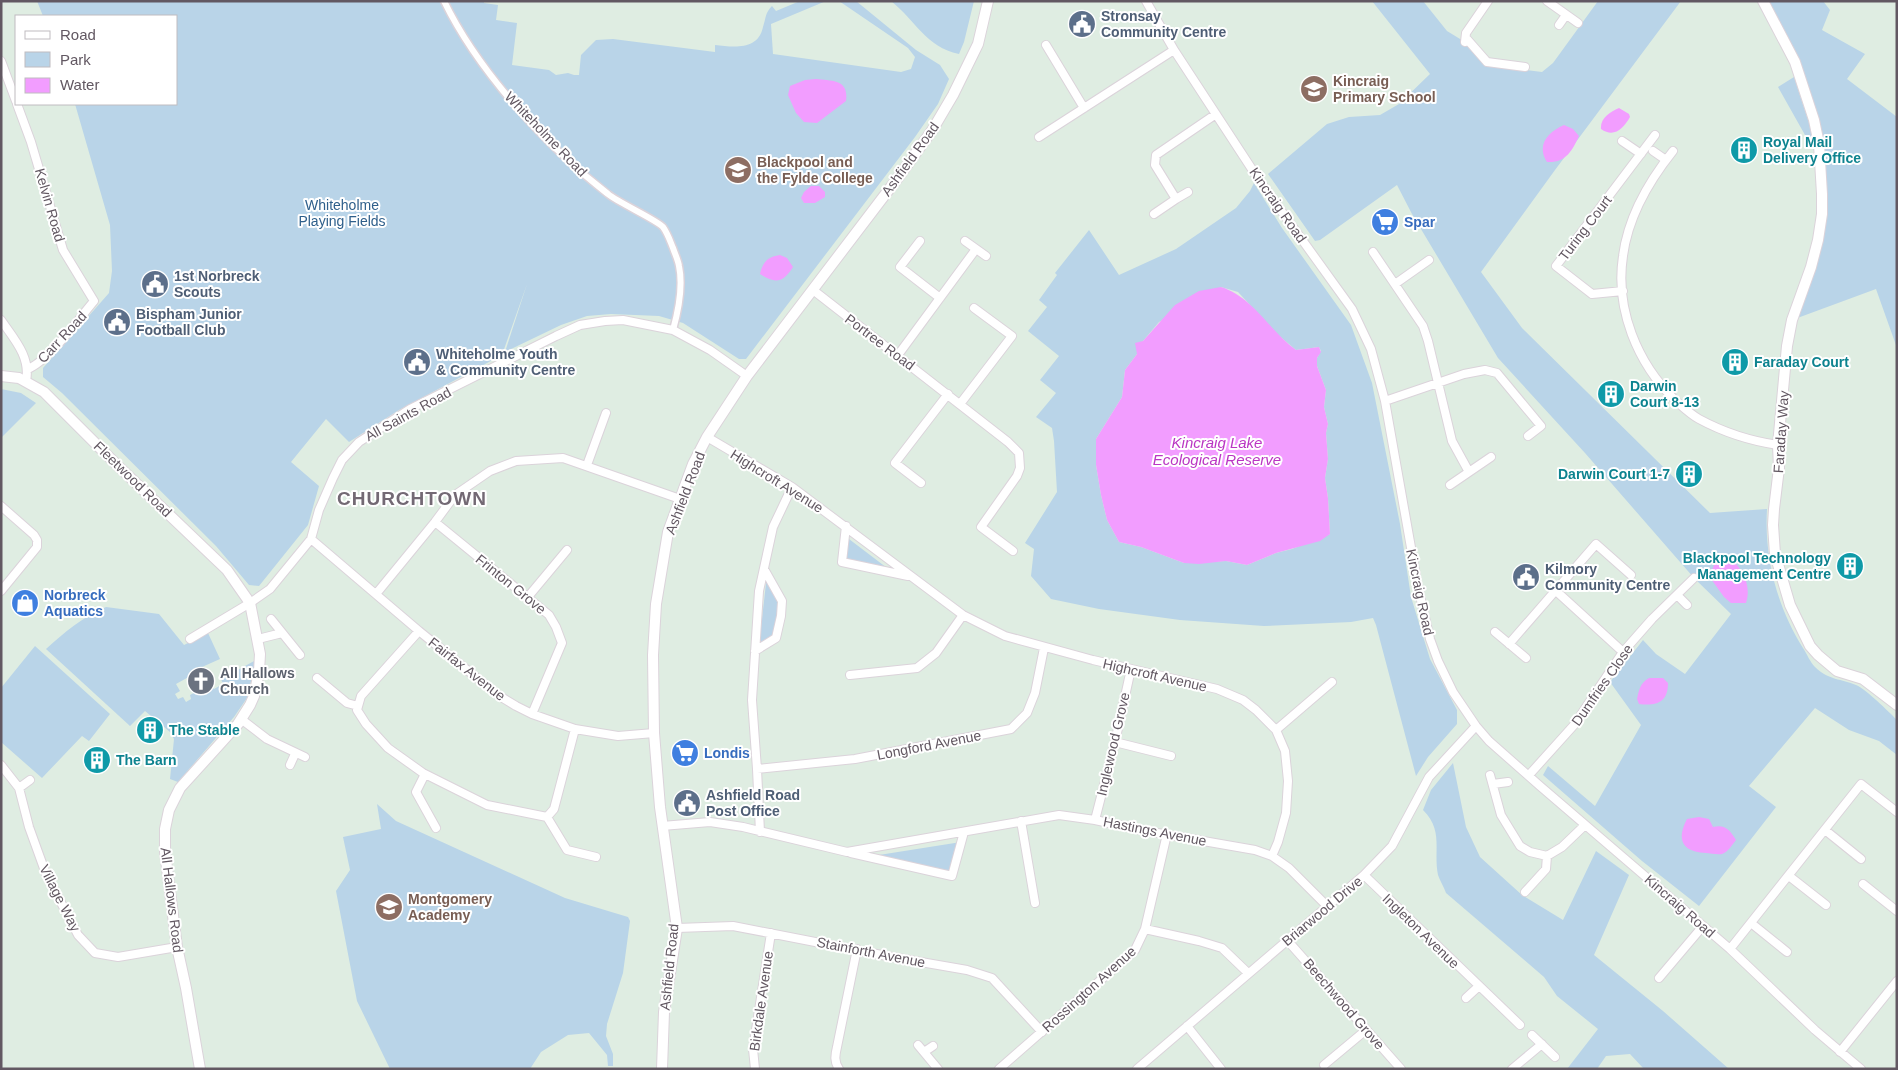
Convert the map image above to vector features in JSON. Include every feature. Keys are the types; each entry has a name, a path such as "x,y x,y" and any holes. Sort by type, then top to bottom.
{"street":[{"name":"Whiteholme Road","path":"444,1 457,27 491,75 559,151 609,195 662,226 668,236 679,266 679,308 673,330"},
{"name":"Ashfield Road","path":"662,1069 664,1012 676,928 662,826 654,733 653,655 656,604 668,532 693,464 707,437 747,376 933,129 953,96 978,44 988,1"},
{"name":"Kincraig Road","path":"1146,1 1174,50 1259,180 1352,310 1371,349 1385,401 1418,587 1430,638 1438,661 1453,692 1476,726 1489,741 1730,949 1860,1069"},
{"path":"1488,1 1464,36 1488,62 1525,68"},
{"path":"1547,1 1578,23"},
{"name":"Faraday Way","path":"1763,1 1795,62 1817,132 1822,182 1822,214 1818,240 1811,267 1792,320 1787,346 1778,445 1779,468 1774,509 1773,540 1776,560 1798,623 1810,646 1837,671 1863,678 1897,705"},
{"path":"1559,24 1566,15"},
{"path":"1046,45 1084,108"},
{"path":"1039,137 1174,50"},
{"name":"Kelvin Road","path":"1,61 15,97"},
{"name":"Kelvin Road","path":"18,105 63,250 94,301"},
{"path":"1176,199 1156,165 1156,155 1216,114"},
{"name":"Turing Court","path":"1622,291 1592,294 1556,266 1655,135"},
{"path":"1622,141 1641,154"},
{"path":"1653,150 1666,160"},
{"path":"1673,151 1647,188 1633,218 1623,256 1622,291 1626,313 1643,361 1667,392 1699,420 1755,442 1778,445"},
{"path":"1154,214 1188,192"},
{"path":"965,241 986,256"},
{"path":"920,242 900,267 940,298"},
{"path":"898,356 976,249"},
{"path":"1373,252 1423,326 1452,441 1469,472"},
{"path":"1395,284 1429,260"},
{"name":"Portree Road","path":"813,290 948,394 1008,442 1018,453 1020,464 1018,476 981,526 1013,551"},
{"name":"Carr Road","path":"28,369 35,366 44,357 94,301"},
{"path":"960,404 1012,336 974,308"},
{"path":"1,320 23,354 28,369 26,381"},
{"name":"All Saints Road","path":"190,639 250,603 270,588 311,539 319,510 333,478 342,460 359,442 400,415 580,325 623,320 673,330 710,350 747,376"},
{"path":"1385,401 1485,370 1497,372 1541,426 1528,436"},
{"name":"Fleetwood Road","path":"1,376 19,378 44,392 116,464 200,542 227,570 250,603"},
{"path":"921,483 895,463 948,394"},
{"path":"587,465 606,413"},
{"name":"Highcroft Avenue","path":"707,437 792,487 963,615 1005,636 1044,648 1217,689 1243,700 1276,730 1285,751 1288,781 1286,813 1272,856"},
{"path":"1450,485 1492,457"},
{"path":"376,594 455,495 490,471 516,461 563,458 680,499"},
{"path":"760,832 752,700 758,590 773,527 792,487"},
{"path":"1,506 34,535 37,540 37,548 1,591"},
{"name":"Frinton Grove","path":"435,522 549,615 556,627 562,643 532,714"},
{"name":"Highcroft Avenue","path":"846,526 842,562 911,576"},
{"name":"Fairfax Avenue","path":"311,539 498,696 532,714 575,729 618,736 654,733"},
{"path":"1509,644 1596,544 1631,575"},
{"path":"527,598 567,550"},
{"path":"754,651 776,638 781,616 782,601 764,569"},
{"name":"Dumfries Close","path":"1529,775 1574,725 1622,652 1694,578"},
{"path":"1555,590 1622,652"},
{"path":"1676,595 1687,605"},
{"name":"All Hallows Road","path":"200,1069 177,947 165,852 165,829 169,810 180,788 241,719 254,696 259,672 260,654 250,603"},
{"path":"850,675 917,668 936,653 963,615"},
{"path":"271,619 300,655"},
{"path":"419,631 361,696 356,710 366,724 388,748 425,774 488,804 547,817 567,850 596,857"},
{"path":"1495,632 1526,658"},
{"path":"258,639 282,633"},
{"name":"Longford Avenue","path":"757,769 855,759 1011,729 1027,713 1030,706 1035,693 1044,648"},
{"name":"Inglewood Grove","path":"1095,820 1131,669"},
{"path":"314,687 320,680 347,703 358,706"},
{"path":"1276,730 1332,682"},
{"path":"241,719 267,739 305,757"},
{"name":"Briarwood Drive","path":"1137,1069 1364,875 1392,846 1429,777 1476,726"},
{"path":"547,817 554,809 575,729"},
{"path":"1115,742 1171,756"},
{"path":"290,765 296,754"},
{"name":"Village Way","path":"1,765 20,788 29,827 46,874 78,935 95,953 118,957 177,947"},
{"path":"425,774 416,792 436,828"},
{"path":"1490,775 1501,815 1520,846 1530,852 1547,856 1562,846 1585,825"},
{"path":"20,788 30,780"},
{"path":"1493,784 1508,782"},
{"path":"1730,949 1861,784 1897,812"},
{"name":"Hastings Avenue","path":"847,852 1059,815 1254,850 1272,856 1289,868 1327,906"},
{"path":"1021,821 1036,903"},
{"name":"Hastings Avenue","path":"662,826 710,822 743,827 952,876 964,832"},
{"path":"1825,830 1861,859"},
{"name":"Rossington Avenue","path":"999,1069 1135,950 1145,928 1167,834"},
{"path":"1525,892 1546,869 1547,856"},
{"name":"Ingleton Avenue","path":"1364,875 1520,1025"},
{"path":"1789,876 1826,905"},
{"path":"1862,884 1897,911"},
{"path":"1751,923 1787,952"},
{"name":"Stainforth Avenue","path":"676,928 733,926 856,949 892,958 967,970 992,978 1042,1032"},
{"path":"1658,978 1703,926"},
{"path":"1145,928 1199,940 1222,948 1248,973"},
{"name":"Birkdale Avenue","path":"755,1069 753,1050 771,933"},
{"name":"Beechwood Grove","path":"1287,940 1401,1069"},
{"path":"839,1069 836,1065 835,1056 856,949"},
{"path":"1840,1052 1897,981"},
{"path":"1466,998 1479,986"},
{"path":"1188,1026 1221,1069"},
{"path":"1324,1065 1366,1030"},
{"path":"1532,1035 1555,1057"},
{"path":"1512,1069 1542,1044"},
{"path":"918,1045 938,1069"},
{"path":"924,1052 933,1046"}],"green space":[{"name":"Whiteholme Playing Fields","path":"37,1 484,1 484,3 498,5 496,20 517,23 512,65 549,70 556,75 568,73 579,75 581,55 596,40 613,39 715,52 715,45 737,47 750,44 756,40 760,35 767,13 772,6 776,11 800,1 826,1 771,24 773,54 901,72 911,69 915,57 908,48 839,1 856,1 916,50 940,65 949,79 938,104 915,137 746,359 739,359 683,323 659,316 611,314 587,316 561,325 505,352 527,284 502,355 399,410 349,442 326,419 291,462 319,486 308,525 259,586 249,585 216,546 62,393 43,377 43,368 109,293 112,271 110,225 75,105 178,105 178,15 43,15"},
{"path":"891,1 974,1 964,42 959,54 929,39"},
{"path":"1372,1 1423,1 1447,31 1465,42 1484,65 1542,72 1553,63 1598,1 1681,1 1481,272 1522,328 1710,513 1767,509 1770,563 1779,599 1794,632 1810,660 1815,667 1825,674 1861,688 1897,720 1897,755 1879,741 1849,730 1815,708 1749,786 1776,807 1699,906 1642,861 1543,775 1548,766 1595,806 1641,725 1610,682 1643,640 1656,654 1685,674 1731,614 1694,578 1585,453 1498,358 1412,214 1397,185 1320,240 1315,241 1268,174 1327,124 1349,117 1380,115 1399,104 1430,74"},
{"path":"1763,1 1823,1 1830,10 1822,30 1865,54 1847,79 1897,117 1897,348 1876,289 1792,320 1818,240 1820,161 1795,62"},
{"path":"1794,77 1811,129 1814,151 1778,87"},
{"path":"1254,183 1282,228 1351,325 1372,383 1400,524 1411,597 1430,659 1457,710 1457,724 1428,757 1416,776 1373,618 1351,622 1264,626 1180,620 1099,609 1051,599 1031,576 1034,549 1025,543 1057,492 1052,428 1036,417 1056,393 1040,380 1059,356 1028,331 1047,307 1039,300 1057,275 1055,273 1089,230 1119,275 1176,249 1236,208","holes":["1221,287 1238,292 1277,334 1296,350 1319,347 1321,351 1317,358 1317,366 1326,390 1324,407 1328,424 1326,433 1328,459 1325,478 1330,534 1247,565 1226,561 1184,563 1141,547 1119,542 1107,520 1101,495 1096,465 1096,439 1122,397 1125,370 1137,354 1143,341 1159,322"]},
{"path":"1,389 21,393 36,403 2,437"},
{"path":"845,536 895,574 842,562"},
{"path":"767,575 782,601 776,638 761,647 760,636"},
{"path":"106,607 159,614 184,645 208,633 220,659 202,667 203,669 176,684 180,691 175,694 178,699 183,697 186,702 191,699 190,695 211,684 214,689 223,684 221,679 256,660 247,698 234,717 178,782 170,779 174,739 170,732 145,711 130,726 46,649 74,625"},
{"path":"35,646 110,714 89,741 82,736 42,778 1,742 1,688"},
{"path":"1453,763 1466,827 1480,857 1522,895 1563,920 1596,851 1629,875 1594,955 1663,1011 1729,1069 1644,1069 1630,1054 1606,1056 1597,1069 1567,1069 1598,1029 1557,996 1544,977 1446,893 1438,875 1436,833 1434,826 1423,810 1431,790"},
{"path":"377,804 396,821 565,898 628,917 630,921 623,973 607,1024 606,1036 613,1054 613,1066 608,1066 607,1055 589,1033 568,1035 541,1052 530,1069 390,1069 357,1001 336,891 350,870 343,837 381,829"},
{"path":"961,842 952,876 878,859 879,855"}],"water":[{"path":"816,79 838,82 845,89 846,101 817,123 804,122 796,113 788,95 790,86 805,80"},
{"path":"1619,108 1629,114 1630,117 1624,125 1618,131 1610,133 1601,129 1604,119"},
{"path":"1564,125 1573,129 1579,136 1574,147 1564,158 1554,162 1547,162 1543,150 1545,140 1553,131"},
{"path":"811,186 819,186 825,192 825,197 815,203 804,203 801,198 804,192"},
{"path":"780,255 787,258 793,267 786,276 782,279 774,280 760,274 766,261"},
{"name":"Kincraig Lake Ecological Reserve","path":"1221,287 1243,298 1296,350 1319,347 1321,352 1317,358 1317,366 1326,390 1324,407 1328,424 1326,433 1328,459 1325,478 1330,534 1320,541 1276,553 1247,565 1226,561 1199,564 1184,563 1141,547 1119,542 1107,520 1096,465 1096,439 1122,397 1125,370 1137,354 1135,343 1143,341 1175,305 1199,291"},
{"path":"1727,556 1737,565 1747,583 1748,596 1746,603 1731,603 1724,597 1709,576 1718,557"},
{"path":"1649,678 1663,678 1668,683 1666,695 1656,704 1639,704 1637,699 1639,690 1642,684"},
{"path":"1699,817 1709,819 1713,827 1721,826 1732,833 1736,840 1726,852 1720,854 1698,852 1691,850 1683,844 1682,833 1687,819"}],"place":[{"name":"Stronsay Community Centre","path":"1082,24"},
{"name":"Kincraig Primary School","path":"1314,89"},
{"name":"Royal Mail Delivery Office","path":"1744,150"},
{"name":"Blackpool and the Fylde College","path":"738,170"},
{"name":"Spar","path":"1385,222"},
{"name":"1st Norbreck Scouts","path":"155,284"},
{"name":"Bispham Junior Football Club","path":"117,322"},
{"name":"Whiteholme Youth & Community Centre","path":"417,362"},
{"name":"Faraday Court","path":"1735,362"},
{"name":"Darwin Court 8-13","path":"1611,394"},
{"name":"Darwin Court 1-7","path":"1689,474"},
{"name":"Blackpool Technology Management Centre","path":"1850,566"},
{"name":"Kilmory Community Centre","path":"1526,577"},
{"name":"Norbreck Aquatics","path":"25,603"},
{"name":"All Hallows Church","path":"201,681"},
{"name":"The Stable","path":"150,730"},
{"name":"Londis","path":"685,753"},
{"name":"The Barn","path":"97,760"},
{"name":"Ashfield Road Post Office","path":"687,803"},
{"name":"Montgomery Academy","path":"389,907"}],"district":[{"name":"CHURCHTOWN","path":"412,498"}]}
